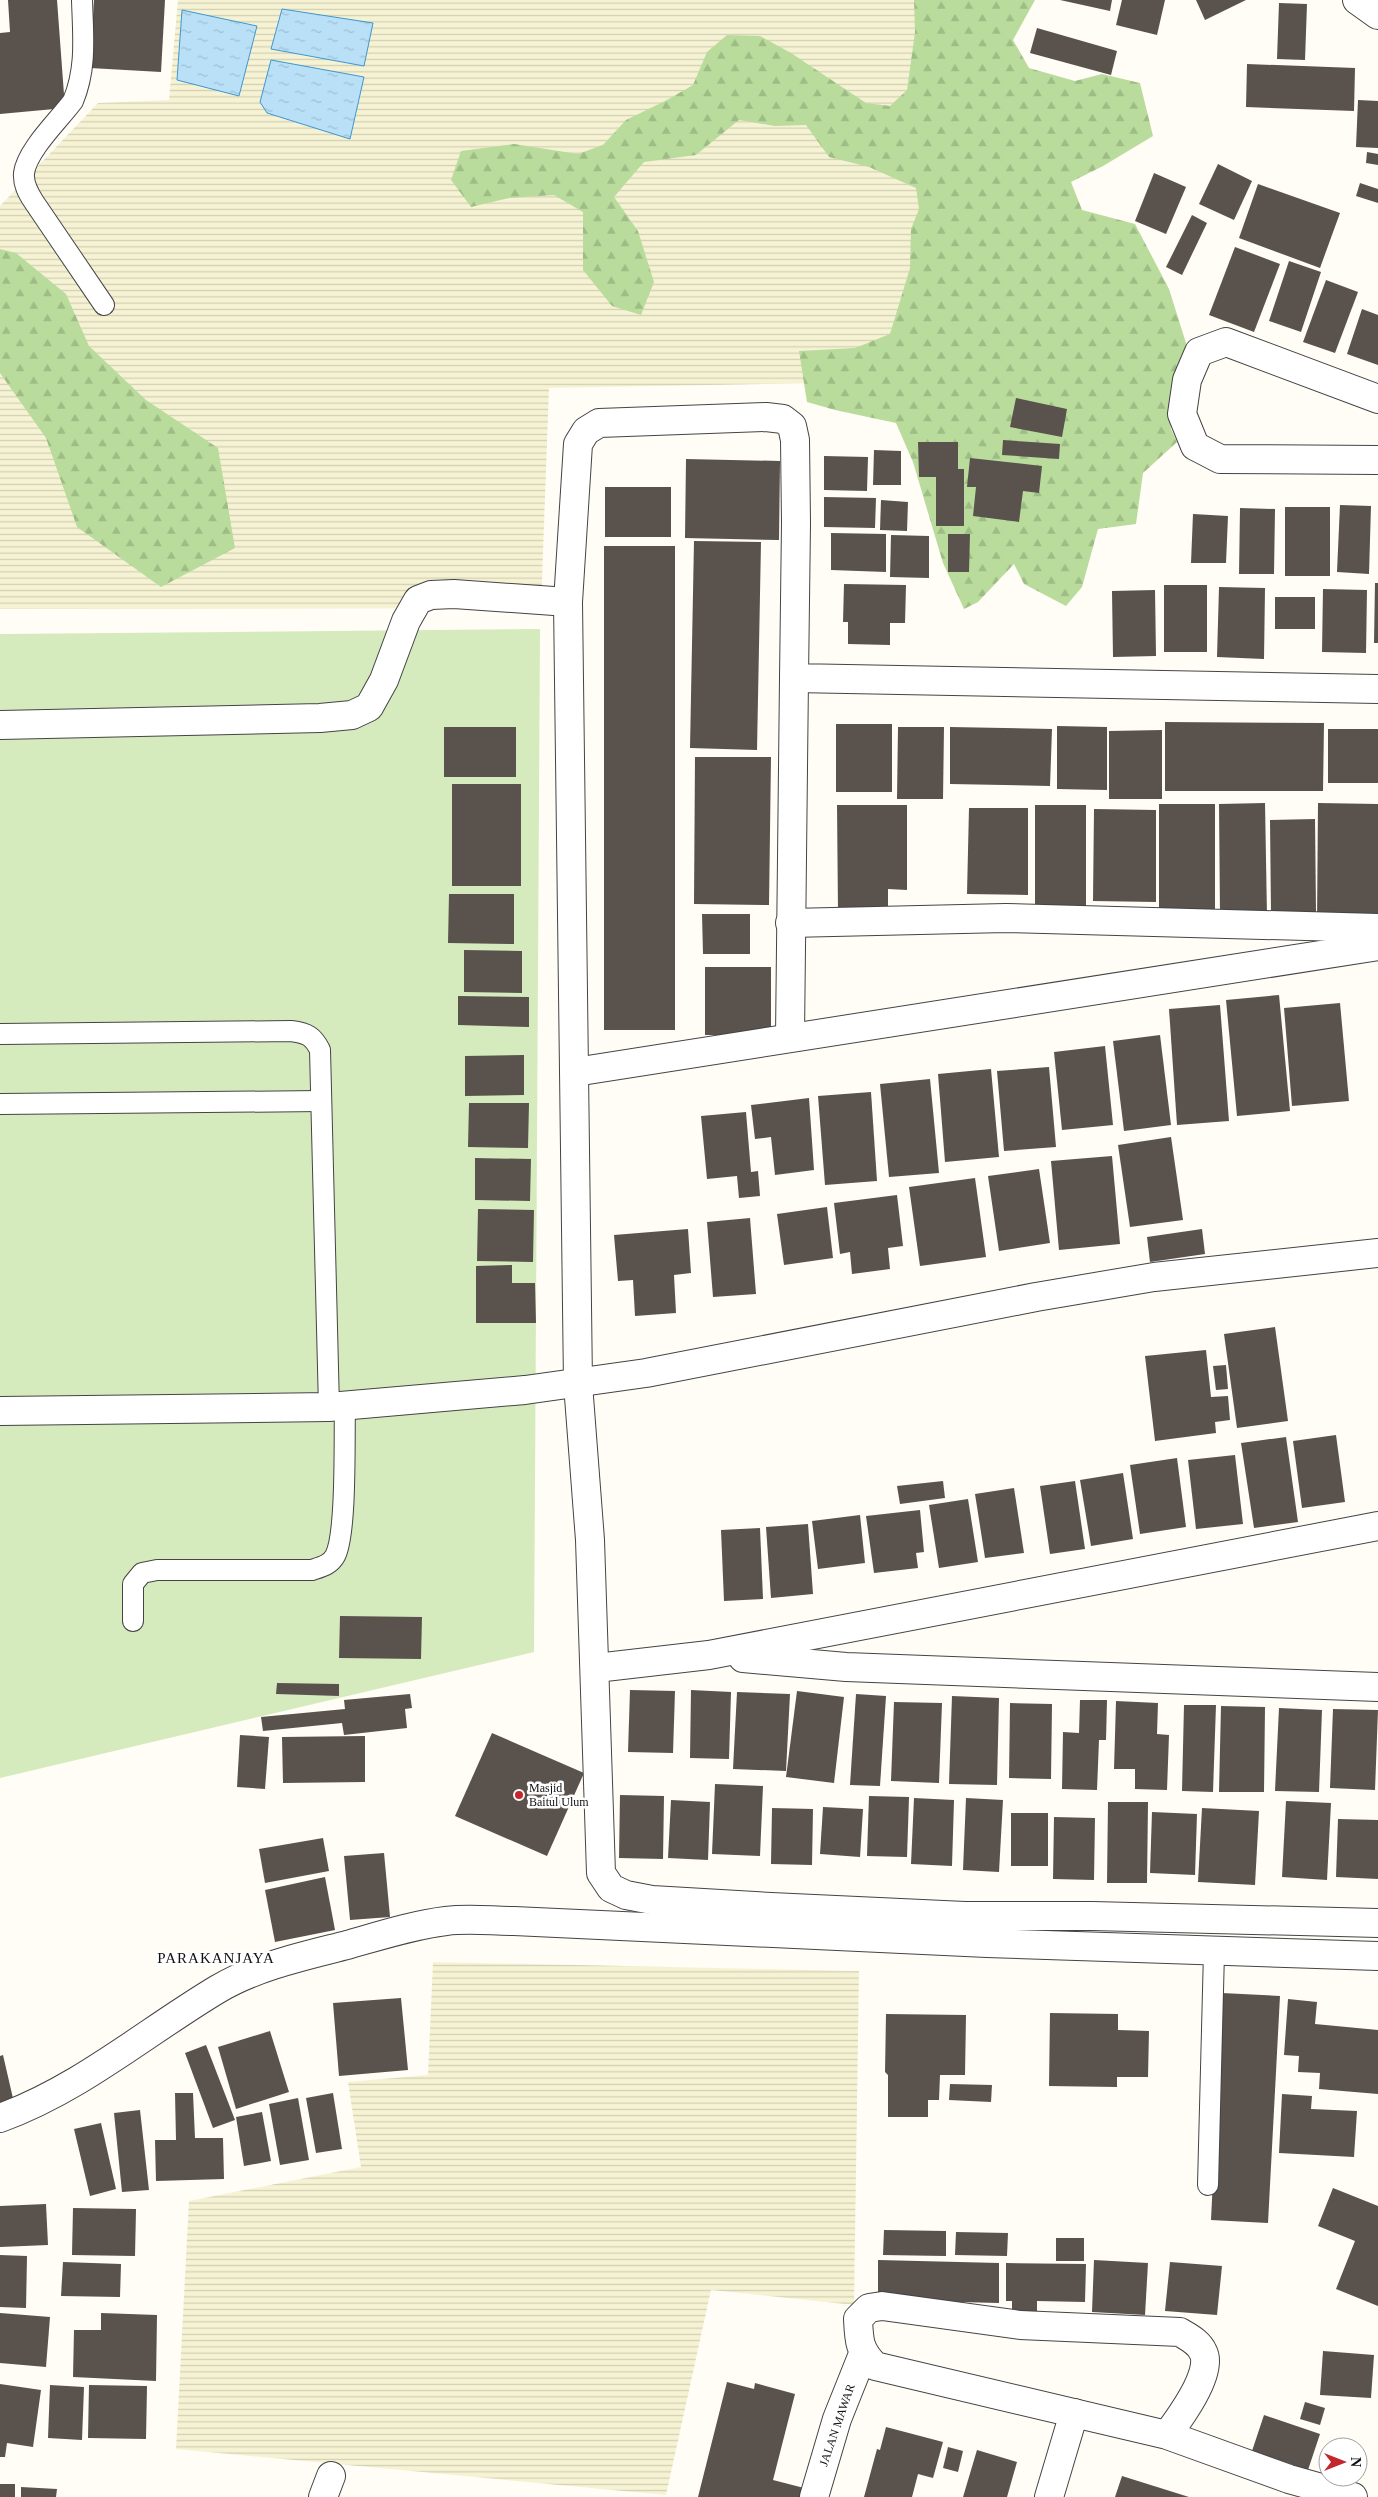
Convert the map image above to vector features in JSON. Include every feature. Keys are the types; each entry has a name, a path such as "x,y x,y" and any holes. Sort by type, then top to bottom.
{"street":[{"path":"1357,0 1378,15"},
{"path":"1378,399 1226,342 1200,352 1187,380 1182,414 1195,446 1220,459 1378,460"},
{"path":"790,1037 795,440 792,426 783,419 599,423 586,430 578,444 568,602 578,1384 590,1540 596,1668 601,1873 611,1888 626,1895 652,1900 965,1916 1092,1916 1378,1923"},
{"path":"0,725 320,718 352,715 369,707 384,680 406,621 418,600 431,595 454,594 568,602"},
{"path":"794,678 1378,689"},
{"path":"790,924 1006,918 1378,928"},
{"path":"575,1072 1378,946"},
{"path":"0,1411 337,1407 491,1394 578,1384 717,1360 1026,1299 1154,1277 1378,1252"},
{"path":"596,1668 708,1655 1378,1526"},
{"path":"708,1655 846,1667 1378,1687"},
{"path":"0,2118 31,2105 81,2077 122,2053 206,1996 235,1981 306,1954 446,1921 468,1920 662,1927 1214,1952 1378,1956"},
{"path":"1167,2435 1186,2409 1205,2369 1204,2353 1193,2340 1180,2332 1020,2324 882,2306 869,2308 858,2319 859,2340 863,2354 875,2366 1167,2435 1286,2488 1353,2497"},
{"name":"JALAN MAWAR","path":"814,2497 837,2419 863,2354"},
{"path":"1049,2497 1074,2414"}],"lane":[{"path":"82,0 83,62 78,90 73,101 28,160 24,180 27,191 34,202 104,305"},
{"path":"0,1034 272,1031 304,1033 314,1038 320,1050 341,1526 335,1557 326,1566 312,1570 158,1570 142,1573 133,1584 133,1621"},
{"path":"0,1104 321,1101"},
{"path":"1208,2185 1214,1952"}],"shaded area":[{"path":"178,0 1015,0 918,381 549,388 541,608 0,609 0,206 98,103 169,100"},
{"path":"433,1962 859,1971 854,2305 711,2290 666,2495 176,2449 189,2201 361,2167 348,2082 428,2075"}],"green space":[{"path":"914,0 1035,0 1013,40 1029,68 1075,81 1102,74 1140,83 1153,136 1103,166 1071,182 1082,210 1135,224 1169,289 1191,359 1169,402 1171,429 1177,442 1143,473 1136,524 1098,529 1082,587 1066,606 1024,584 1014,564 978,602 964,609 943,563 913,462 896,423 807,402 799,351 855,348 890,334 910,268 911,229 919,209 916,188 869,167 829,157 806,125 775,126 739,120 696,155 644,162 614,197 638,231 654,282 641,315 612,306 583,270 583,212 554,195 509,198 471,207 451,180 461,151 514,144 578,154 603,145 626,120 693,85 707,52 727,35 760,36 791,53 866,103 890,106 907,90 915,32"},
{"path":"0,249 16,253 66,294 89,346 146,400 218,448 235,548 161,587 77,527 46,438 0,373"},
{"path":"540,629 534,1652 0,1778 0,634"}],"water":[{"path":"282,9 373,23 364,66 271,49"},
{"path":"182,10 257,26 239,96 177,80"},
{"path":"271,60 364,77 350,139 267,113 260,102"}],"building":[{"path":"8,0 57,0 65,108 0,114 0,33 10,32"},
{"path":"94,0 165,0 161,72 90,68"},
{"path":"1060,0 1112,0 1110,11"},
{"path":"1122,0 1165,0 1157,35 1116,25"},
{"path":"1196,0 1246,0 1205,20"},
{"path":"1279,3 1307,4 1305,60 1277,59"},
{"path":"1037,28 1117,51 1111,75 1030,53"},
{"path":"1247,64 1355,68 1354,111 1246,107"},
{"path":"1358,100 1378,101 1378,148 1356,147"},
{"path":"1367,152 1378,154 1378,165 1366,163"},
{"path":"1218,164 1252,181 1234,220 1199,204"},
{"path":"1154,173 1186,187 1166,234 1135,221"},
{"path":"1360,183 1378,189 1378,203 1356,196"},
{"path":"1258,184 1340,213 1320,268 1239,238"},
{"path":"1192,215 1207,223 1182,275 1166,267"},
{"path":"1235,247 1280,264 1254,332 1209,315"},
{"path":"1289,261 1321,272 1301,332 1269,321"},
{"path":"1326,280 1358,292 1335,353 1303,342"},
{"path":"1362,309 1378,315 1378,365 1347,354"},
{"path":"1016,398 1067,409 1062,437 1010,427"},
{"path":"1003,440 1060,444 1059,459 1002,455"},
{"path":"918,442 958,442 958,469 964,469 964,526 936,526 936,477 919,477"},
{"path":"874,450 901,451 901,485 873,485"},
{"path":"824,456 868,457 867,491 824,490"},
{"path":"970,458 1042,466 1039,493 1023,491 1019,522 973,516 976,487 967,487"},
{"path":"686,459 780,461 779,540 685,538"},
{"path":"605,487 671,487 671,537 605,537"},
{"path":"824,497 876,498 875,528 824,527"},
{"path":"881,500 908,502 907,531 880,530"},
{"path":"1340,505 1371,506 1369,574 1337,572"},
{"path":"1285,507 1330,507 1330,576 1285,576"},
{"path":"1240,508 1275,509 1274,574 1239,574"},
{"path":"1193,514 1228,516 1226,563 1191,563"},
{"path":"831,533 886,534 886,572 831,570"},
{"path":"948,534 970,534 969,572 948,572"},
{"path":"891,535 929,536 929,578 890,577"},
{"path":"694,541 761,542 757,750 690,748"},
{"path":"604,546 675,546 675,1030 604,1030"},
{"path":"1375,583 1378,583 1378,643 1374,643"},
{"path":"844,584 906,585 905,623 890,623 890,645 848,644 848,622 843,622"},
{"path":"1164,585 1207,585 1207,652 1164,652"},
{"path":"1219,587 1265,588 1264,659 1217,657"},
{"path":"1323,589 1367,590 1366,653 1322,652"},
{"path":"1155,590 1156,656 1113,657 1112,591"},
{"path":"1275,597 1315,597 1315,629 1275,629"},
{"path":"1165,722 1324,723 1323,791 1165,791"},
{"path":"836,724 892,724 892,792 836,792"},
{"path":"1057,726 1107,727 1107,790 1057,789"},
{"path":"444,727 516,727 516,777 444,777"},
{"path":"898,727 944,727 943,799 897,799"},
{"path":"950,727 1052,729 1050,786 950,784"},
{"path":"1328,729 1378,729 1378,783 1328,783"},
{"path":"1162,730 1162,799 1109,799 1109,731"},
{"path":"695,757 771,757 769,905 694,904"},
{"path":"452,784 521,784 521,886 452,886"},
{"path":"1265,803 1267,916 1220,916 1219,804"},
{"path":"1318,803 1378,804 1378,923 1317,923"},
{"path":"1159,804 1215,804 1215,919 1159,919"},
{"path":"837,805 907,805 907,890 888,889 888,912 838,912"},
{"path":"1035,805 1086,805 1086,910 1035,910"},
{"path":"969,808 1028,808 1028,895 967,894"},
{"path":"1094,809 1156,810 1156,902 1093,901"},
{"path":"1315,819 1316,912 1271,913 1270,820"},
{"path":"449,894 514,894 514,944 448,943"},
{"path":"702,914 750,914 750,954 703,954"},
{"path":"464,950 522,951 522,993 464,992"},
{"path":"705,967 771,967 771,1035 705,1035"},
{"path":"1279,995 1290,1111 1237,1116 1226,1000"},
{"path":"458,996 529,997 529,1027 458,1025"},
{"path":"1340,1003 1349,1101 1292,1106 1284,1008"},
{"path":"1220,1005 1229,1121 1177,1125 1169,1009"},
{"path":"1160,1035 1171,1125 1124,1131 1113,1041"},
{"path":"1105,1046 1113,1125 1062,1130 1054,1052"},
{"path":"524,1055 524,1095 465,1096 465,1056"},
{"path":"1049,1067 1056,1147 1004,1151 997,1071"},
{"path":"991,1069 999,1157 945,1162 938,1074"},
{"path":"930,1079 939,1173 889,1177 880,1084"},
{"path":"871,1092 877,1181 825,1185 818,1096"},
{"path":"809,1098 814,1170 775,1175 771,1137 755,1139 751,1105"},
{"path":"469,1103 529,1103 528,1148 468,1147"},
{"path":"746,1112 751,1172 758,1171 760,1196 739,1198 737,1176 707,1179 701,1116"},
{"path":"1171,1137 1183,1220 1130,1227 1118,1145"},
{"path":"1112,1156 1120,1244 1059,1250 1051,1161"},
{"path":"475,1158 531,1159 530,1201 475,1200"},
{"path":"1039,1169 1050,1243 999,1251 988,1176"},
{"path":"975,1178 986,1257 920,1266 909,1187"},
{"path":"897,1195 903,1246 888,1248 890,1269 852,1274 850,1252 840,1254 834,1203"},
{"path":"827,1207 833,1258 784,1265 777,1214"},
{"path":"478,1209 534,1210 533,1262 477,1261"},
{"path":"750,1218 756,1294 713,1297 707,1222"},
{"path":"688,1229 691,1273 674,1275 676,1313 635,1316 633,1280 618,1281 614,1235"},
{"path":"1202,1229 1205,1254 1150,1262 1147,1237"},
{"path":"512,1265 512,1283 535,1283 536,1323 476,1323 476,1266"},
{"path":"1275,1327 1288,1421 1237,1428 1224,1334"},
{"path":"1206,1350 1211,1397 1228,1396 1230,1420 1215,1422 1216,1433 1155,1441 1145,1356"},
{"path":"1226,1365 1228,1389 1216,1390 1213,1366"},
{"path":"1336,1435 1345,1502 1302,1508 1293,1441"},
{"path":"1286,1437 1298,1522 1254,1528 1241,1443"},
{"path":"1235,1455 1243,1524 1196,1529 1188,1460"},
{"path":"1177,1458 1186,1527 1140,1534 1130,1465"},
{"path":"1123,1473 1133,1539 1091,1546 1080,1480"},
{"path":"943,1481 945,1498 900,1504 897,1486"},
{"path":"1075,1481 1085,1549 1050,1554 1040,1486"},
{"path":"1014,1488 1024,1553 985,1558 975,1494"},
{"path":"968,1499 978,1562 939,1568 929,1505"},
{"path":"920,1510 924,1552 916,1553 918,1568 874,1573 866,1516"},
{"path":"860,1515 865,1563 818,1569 812,1521"},
{"path":"808,1524 813,1594 771,1598 766,1527"},
{"path":"760,1528 763,1599 724,1601 721,1530"},
{"path":"340,1616 422,1617 421,1659 339,1658"},
{"path":"277,1683 339,1684 339,1696 276,1694"},
{"path":"630,1690 675,1691 673,1753 628,1752"},
{"path":"691,1690 731,1692 729,1759 690,1758"},
{"path":"797,1691 844,1697 834,1783 786,1777"},
{"path":"737,1692 790,1694 786,1771 733,1769"},
{"path":"410,1694 412,1708 405,1709 407,1728 344,1735 342,1723 263,1731 261,1717 345,1709 344,1700"},
{"path":"856,1694 886,1696 880,1786 850,1785"},
{"path":"952,1696 999,1698 997,1785 949,1784"},
{"path":"1080,1700 1107,1700 1106,1740 1099,1740 1097,1790 1062,1789 1063,1732 1079,1733"},
{"path":"1116,1701 1158,1703 1157,1734 1169,1735 1167,1790 1135,1789 1135,1769 1114,1769"},
{"path":"894,1702 942,1703 939,1783 891,1781"},
{"path":"1010,1703 1052,1704 1051,1779 1009,1778"},
{"path":"1184,1705 1216,1705 1213,1792 1182,1791"},
{"path":"1221,1706 1265,1707 1264,1792 1219,1792"},
{"path":"1279,1708 1322,1710 1319,1792 1275,1791"},
{"path":"1333,1709 1378,1710 1375,1790 1330,1788"},
{"name":"Masjid Baitul Ulum","path":"492,1733 584,1773 547,1856 455,1816"},
{"path":"240,1735 269,1737 265,1789 237,1787"},
{"path":"365,1736 365,1782 283,1783 282,1737"},
{"path":"715,1784 763,1786 760,1856 712,1854"},
{"path":"620,1795 664,1796 663,1859 619,1858"},
{"path":"869,1796 909,1797 907,1857 867,1856"},
{"path":"914,1798 954,1800 952,1866 911,1864"},
{"path":"966,1798 1003,1800 999,1872 963,1870"},
{"path":"671,1800 710,1802 708,1860 668,1858"},
{"path":"1286,1801 1331,1803 1327,1880 1282,1877"},
{"path":"1108,1802 1148,1802 1147,1883 1107,1883"},
{"path":"823,1807 863,1809 860,1857 820,1854"},
{"path":"772,1808 813,1809 812,1865 771,1864"},
{"path":"1202,1808 1259,1811 1255,1885 1198,1882"},
{"path":"1152,1812 1197,1814 1195,1875 1150,1873"},
{"path":"1011,1813 1048,1813 1048,1866 1011,1866"},
{"path":"1054,1817 1095,1818 1094,1880 1053,1879"},
{"path":"1338,1819 1378,1820 1378,1879 1336,1877"},
{"path":"323,1838 329,1871 265,1883 259,1849"},
{"path":"384,1853 390,1917 350,1920 344,1856"},
{"path":"325,1877 335,1930 275,1942 265,1890"},
{"path":"1222,1993 1280,1996 1268,2223 1211,2220"},
{"path":"401,1998 408,2070 339,2076 333,2003"},
{"path":"1288,1999 1317,2002 1315,2024 1378,2030 1378,2094 1319,2089 1320,2073 1298,2072 1299,2056 1284,2055"},
{"path":"1050,2013 1118,2014 1118,2030 1149,2031 1148,2077 1117,2077 1117,2087 1049,2086"},
{"path":"886,2014 966,2015 965,2075 940,2075 939,2100 928,2100 928,2117 888,2117 888,2075 885,2072"},
{"path":"270,2031 289,2092 236,2109 218,2047"},
{"path":"206,2045 235,2120 213,2128 185,2053"},
{"path":"3,2055 15,2107 0,2111 0,2056"},
{"path":"950,2084 992,2085 991,2102 949,2100"},
{"path":"175,2093 193,2093 195,2138 223,2138 224,2179 156,2181 155,2140 176,2140"},
{"path":"333,2093 342,2149 316,2153 306,2098"},
{"path":"1282,2094 1312,2096 1311,2109 1357,2111 1354,2157 1279,2153"},
{"path":"298,2098 309,2160 280,2165 269,2104"},
{"path":"140,2110 149,2190 122,2192 114,2113"},
{"path":"262,2112 271,2161 244,2166 236,2117"},
{"path":"101,2123 116,2189 90,2196 74,2129"},
{"path":"1333,2188 1378,2206 1378,2306 1336,2289 1355,2241 1318,2226"},
{"path":"46,2204 48,2245 0,2247 0,2206"},
{"path":"73,2208 136,2209 135,2256 72,2255"},
{"path":"884,2230 946,2231 946,2256 883,2255"},
{"path":"956,2232 1008,2233 1007,2256 955,2255"},
{"path":"1056,2238 1084,2238 1084,2261 1056,2261"},
{"path":"0,2255 27,2256 26,2308 0,2307"},
{"path":"878,2260 999,2263 999,2303 878,2300"},
{"path":"1094,2260 1148,2263 1145,2315 1092,2312"},
{"path":"63,2262 121,2264 120,2297 61,2296"},
{"path":"1170,2262 1222,2266 1217,2315 1165,2311"},
{"path":"1006,2263 1086,2264 1085,2302 1037,2301 1037,2320 1012,2319 1012,2301 1006,2301"},
{"path":"0,2313 50,2317 46,2367 0,2363"},
{"path":"101,2313 157,2315 156,2381 73,2377 74,2330 101,2330"},
{"path":"1323,2351 1374,2355 1371,2398 1320,2395"},
{"path":"727,2382 754,2389 755,2383 795,2394 773,2480 804,2488 802,2497 698,2497"},
{"path":"0,2384 41,2390 33,2447 7,2443 5,2457 0,2457"},
{"path":"50,2385 84,2387 82,2440 48,2438"},
{"path":"89,2385 147,2386 146,2439 88,2438"},
{"path":"1305,2402 1325,2408 1320,2425 1300,2419"},
{"path":"1264,2415 1320,2434 1308,2470 1252,2451"},
{"path":"886,2427 943,2442 933,2478 918,2474 912,2497 864,2497 877,2449 880,2450"},
{"path":"948,2447 963,2451 958,2472 943,2468"},
{"path":"977,2450 1017,2462 1007,2497 963,2497"},
{"path":"1122,2476 1189,2497 1115,2497"},
{"path":"0,2484 15,2484 15,2497 0,2497"},
{"path":"21,2487 57,2489 56,2497 21,2497"}],"place":[{"name":"Masjid Baitul Ulum","path":"519,1795"}],"district":[{"name":"PARAKANJAYA","path":"216,1958"}]}
